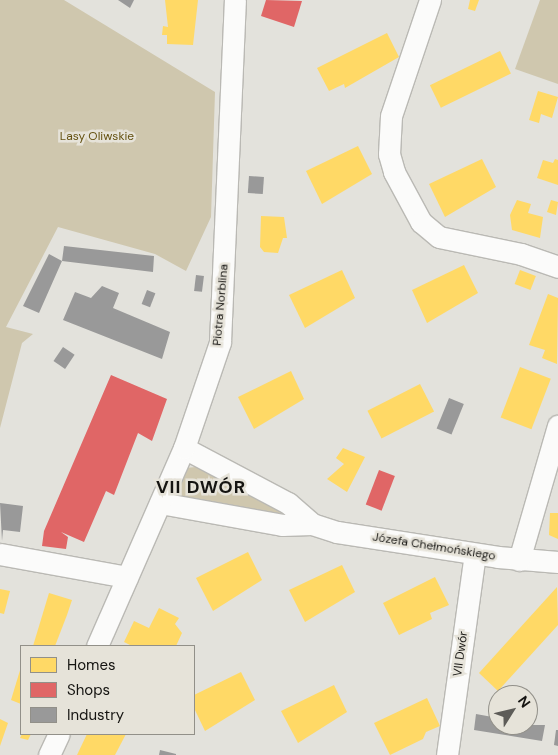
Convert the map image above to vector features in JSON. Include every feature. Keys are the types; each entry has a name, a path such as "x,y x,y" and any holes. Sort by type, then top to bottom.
{"street":[{"name":"Piotra Norblina","path":"97,645 184,448 213,367 222,320 235,0"},
{"path":"430,0 391,116 392,168 421,222 439,237 521,254 558,267"},
{"path":"519,560 558,426"},
{"name":"Józefa Chełmońskiego","path":"184,448 288,503 312,524"},
{"name":"Józefa Chełmońskiego","path":"160,502 282,525 312,524 338,532 475,554 519,560 558,562"},
{"path":"0,554 127,577"},
{"name":"VII Dwór","path":"447,755 475,554"},
{"path":"49,755 59,735"}],"green space":[{"name":"Lasy Oliwskie","path":"0,0 64,0 215,92 211,217 186,271 155,254 58,227 6,327 33,334 22,343 0,428"},
{"path":"540,0 558,0 558,84 515,69"},
{"path":"196,467 285,511 284,514 181,499 174,489 185,468"}],"building: Homes":[{"path":"165,0 198,0 193,45 167,44 167,35 162,35 163,26 168,27"},
{"path":"470,0 479,0 475,11 468,9"},
{"path":"387,33 399,57 345,88 344,84 329,91 317,68"},
{"path":"500,51 511,73 441,108 430,85"},
{"path":"538,91 558,97 552,118 541,114 539,123 529,120"},
{"path":"358,146 372,174 322,204 306,171"},
{"path":"482,159 496,187 445,217 429,184"},
{"path":"555,159 558,160 558,185 537,178 543,160 553,163"},
{"path":"517,200 531,204 528,213 543,217 540,238 512,230 510,215"},
{"path":"551,200 558,202 556,215 547,212"},
{"path":"261,216 284,217 287,238 283,238 278,253 264,252 260,247"},
{"path":"464,265 478,293 427,323 412,290"},
{"path":"342,270 355,298 305,328 289,295"},
{"path":"520,270 536,276 530,290 515,284"},
{"path":"548,294 558,298 557,364 542,358 545,350 529,345"},
{"path":"520,367 551,379 531,429 501,417"},
{"path":"291,371 304,399 254,429 238,397"},
{"path":"420,384 434,412 382,438 367,411"},
{"path":"343,448 365,457 347,492 327,479 344,464 336,458"},
{"path":"550,513 558,513 558,539 549,535"},
{"path":"248,552 262,580 213,611 196,578"},
{"path":"342,565 355,592 305,622 289,590"},
{"path":"435,577 449,605 430,613 432,619 399,635 383,603"},
{"path":"557,587 558,625 503,685 492,685 479,673"},
{"path":"0,589 10,591 4,614 0,613"},
{"path":"49,593 72,600 55,645 33,645"},
{"path":"159,608 179,618 175,624 182,633 176,645 130,645 124,642 134,621 149,628"},
{"path":"20,670 20,704 11,700"},
{"path":"241,672 255,700 205,731 195,710 195,695"},
{"path":"334,685 347,712 298,743 281,711"},
{"path":"427,698 440,726 426,732 423,739 390,755 374,723"},
{"path":"0,719 8,723 0,746"},
{"path":"22,735 30,735 28,740 20,738"},
{"path":"87,735 125,735 115,755 77,755"}],"building: Shops":[{"path":"266,0 302,1 294,27 261,16"},
{"path":"111,375 167,399 152,441 138,433 114,495 106,491 84,542 61,532 68,537 66,549 42,546 44,531"},
{"path":"379,470 395,476 382,511 366,505"}],"building: Industry":[{"path":"118,0 134,0 130,8"},
{"path":"249,176 264,177 263,194 248,193"},
{"path":"64,246 154,256 153,272 62,261"},
{"path":"49,254 62,261 39,313 23,306"},
{"path":"196,275 204,276 202,292 194,291"},
{"path":"102,286 119,293 113,308 170,332 162,359 63,320 75,292 91,298"},
{"path":"147,290 155,293 150,307 142,304"},
{"path":"63,347 75,355 65,369 53,361"},
{"path":"449,398 464,404 451,435 437,429"},
{"path":"0,503 23,506 20,532 3,530 2,541"},
{"path":"476,714 488,716 488,732 474,730"},
{"path":"538,725 545,725 542,741 505,735 538,735"},
{"path":"556,730 558,730 558,746 554,745"},
{"path":"160,750 176,754 176,755 159,755"}],"district":[{"name":"VII DWÓR","path":"201,487"}]}
